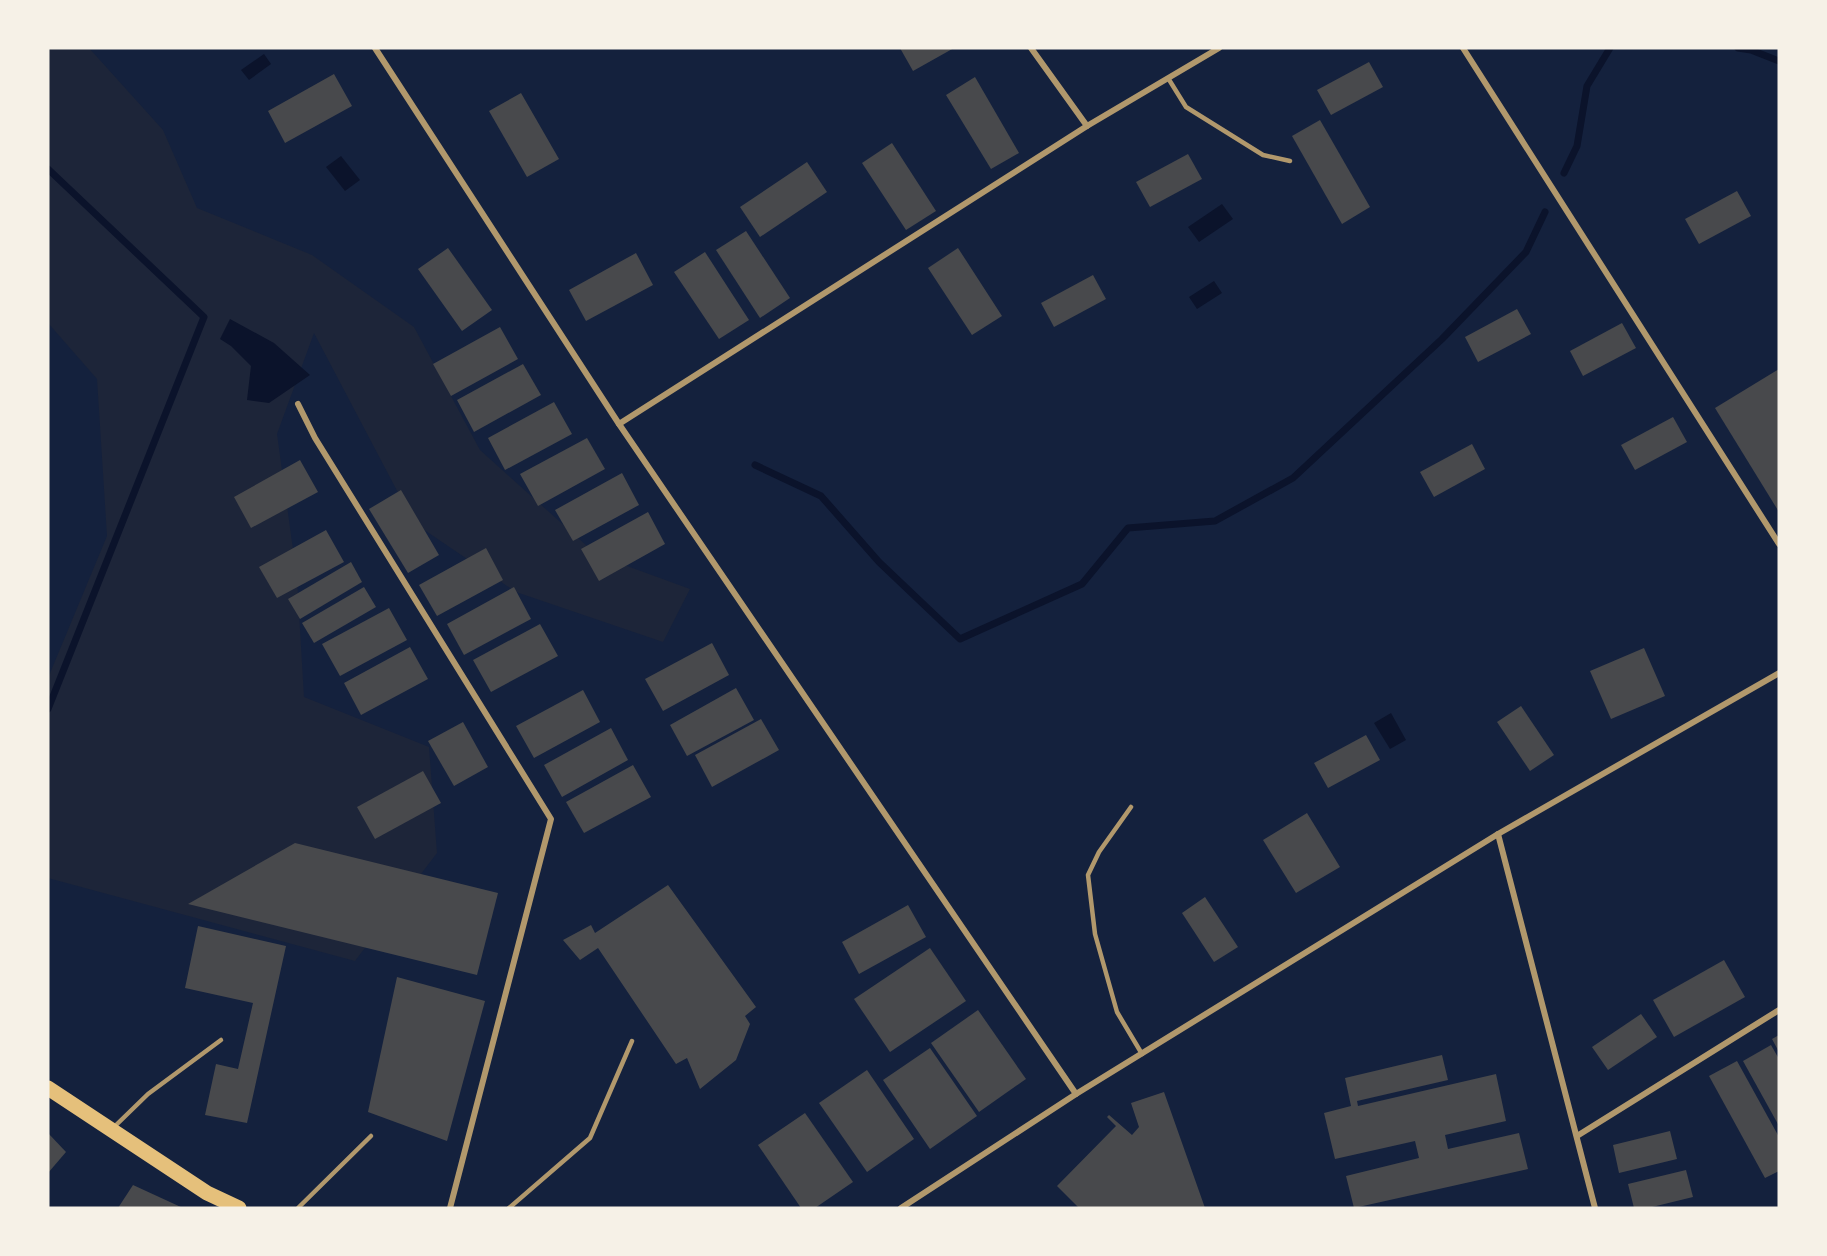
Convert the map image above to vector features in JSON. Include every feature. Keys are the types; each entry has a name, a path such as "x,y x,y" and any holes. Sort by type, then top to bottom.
{"main road":[{"path":"48,1088 207,1193 239,1208"}],"street":[{"path":"375,48 620,424 1076,1095"},
{"path":"1031,48 1087,126"},
{"path":"620,424 1087,126 1219,48"},
{"path":"1463,48 1779,544"},
{"path":"298,404 315,438 551,819 450,1208"},
{"path":"901,1208 1076,1095 1498,834 1779,673"},
{"path":"1498,834 1595,1208"},
{"path":"1577,1136 1779,1010"}],"lane":[{"path":"1168,78 1186,107 1263,155 1290,161"},
{"path":"1131,807 1099,852 1088,875 1095,934 1117,1012 1142,1054"},
{"path":"111,1130 148,1094 221,1040"},
{"path":"509,1208 590,1138 632,1041"},
{"path":"298,1208 371,1136"}],"shaded area":[{"path":"48,48 89,48 163,130 197,208 312,255 414,327 480,450 597,555 690,589 663,642 516,592 414,523 314,333 277,434 297,578 304,697 429,747 437,853 355,961 48,878 48,678 107,536 97,379 48,323"},
{"path":"264,54 271,64 249,80 241,70"},
{"path":"341,156 360,180 345,191 326,167"},
{"path":"1222,204 1233,219 1199,242 1188,227"},
{"path":"1214,281 1222,293 1197,309 1189,297"},
{"path":"230,319 274,343 310,375 269,403 247,400 251,366 231,346 220,339"},
{"path":"1391,713 1406,740 1390,749 1374,723"}],"building":[{"path":"900,48 954,48 913,71"},
{"path":"1369,62 1383,87 1331,115 1317,90"},
{"path":"334,74 352,106 285,143 268,111"},
{"path":"975,77 1019,153 991,169 946,95"},
{"path":"521,93 559,159 527,177 489,111"},
{"path":"1320,120 1370,207 1342,224 1292,136"},
{"path":"892,143 936,211 906,230 862,163"},
{"path":"1188,154 1202,179 1150,207 1136,182"},
{"path":"807,162 827,192 760,237 740,207"},
{"path":"1737,191 1751,216 1699,244 1685,219"},
{"path":"746,231 790,298 760,318 716,250"},
{"path":"448,248 492,310 462,331 418,269"},
{"path":"958,248 1002,316 972,335 928,268"},
{"path":"705,252 749,320 719,339 674,272"},
{"path":"636,253 653,285 586,321 569,290"},
{"path":"1093,275 1106,299 1054,327 1041,303"},
{"path":"1517,309 1531,334 1478,362 1465,337"},
{"path":"1622,323 1636,348 1583,376 1570,351"},
{"path":"500,327 518,359 451,396 433,364"},
{"path":"523,364 541,395 474,432 457,400"},
{"path":"1779,369 1779,512 1715,408"},
{"path":"554,402 572,434 505,470 488,438"},
{"path":"1673,417 1687,442 1635,470 1621,445"},
{"path":"587,438 605,469 538,506 520,474"},
{"path":"1472,444 1485,469 1434,497 1420,472"},
{"path":"300,460 318,492 251,528 234,497"},
{"path":"622,473 639,505 573,541 555,510"},
{"path":"401,490 439,555 408,573 369,509"},
{"path":"648,512 665,544 599,581 581,549"},
{"path":"326,530 344,562 277,598 259,567"},
{"path":"486,548 503,580 437,616 419,585"},
{"path":"351,562 362,582 300,619 288,599"},
{"path":"364,587 376,607 314,643 302,623"},
{"path":"514,587 531,619 464,655 447,624"},
{"path":"389,608 407,640 340,676 322,644"},
{"path":"540,624 558,656 491,692 473,660"},
{"path":"712,643 729,675 663,711 645,679"},
{"path":"410,647 428,679 361,715 344,683"},
{"path":"1644,648 1665,696 1611,719 1590,671"},
{"path":"736,688 754,720 687,756 670,725"},
{"path":"583,690 600,722 534,758 516,726"},
{"path":"1521,706 1554,755 1530,771 1497,722"},
{"path":"761,719 779,750 712,787 695,755"},
{"path":"463,722 488,767 454,786 428,741"},
{"path":"611,728 628,760 562,797 544,765"},
{"path":"1366,735 1380,760 1328,788 1314,763"},
{"path":"633,765 651,797 584,833 566,802"},
{"path":"423,771 441,803 375,839 357,807"},
{"path":"1307,813 1340,867 1296,893 1263,840"},
{"path":"295,843 498,893 477,975 188,904"},
{"path":"668,885 756,1007 745,1016 750,1024 736,1060 700,1089 687,1058 676,1064 598,948 580,960 563,940 591,925 595,933"},
{"path":"1205,897 1238,947 1214,962 1182,913"},
{"path":"908,905 926,937 859,974 842,942"},
{"path":"198,926 286,946 247,1123 205,1115 216,1064 238,1069 253,1003 185,988"},
{"path":"930,948 966,1001 890,1052 854,999"},
{"path":"1724,960 1745,997 1674,1037 1653,1000"},
{"path":"397,977 485,1001 447,1141 368,1112"},
{"path":"978,1010 1026,1079 979,1112 931,1043"},
{"path":"1641,1014 1657,1037 1608,1070 1592,1047"},
{"path":"1779,1035 1779,1052 1772,1039"},
{"path":"1771,1045 1779,1059 1779,1126 1743,1061"},
{"path":"930,1048 977,1116 930,1149 883,1080"},
{"path":"1442,1055 1448,1080 1357,1101 1358,1106 1496,1074 1506,1121 1445,1135 1448,1149 1519,1133 1528,1169 1354,1208 1346,1176 1419,1158 1415,1141 1335,1159 1324,1113 1351,1106 1345,1078"},
{"path":"1737,1061 1779,1137 1779,1171 1765,1178 1709,1076"},
{"path":"867,1070 914,1139 867,1172 819,1103"},
{"path":"1164,1092 1205,1208 1079,1208 1057,1186 1116,1126 1107,1117 1109,1115 1132,1135 1139,1127 1131,1103"},
{"path":"805,1113 853,1182 815,1208 801,1208 758,1145"},
{"path":"1670,1131 1677,1159 1619,1173 1613,1145"},
{"path":"48,1133 66,1152 48,1173"},
{"path":"1686,1170 1693,1197 1648,1208 1634,1208 1628,1184"},
{"path":"133,1185 183,1208 118,1208"}],"waterway":[{"path":"1564,173 1577,146 1587,86 1610,48"},
{"path":"1738,48 1751,50 1779,61"},
{"path":"48,169 204,317 48,709"},
{"path":"755,465 821,496 879,562 960,639 1082,584 1128,528 1215,521 1293,478 1442,339 1526,252 1545,212"}]}
